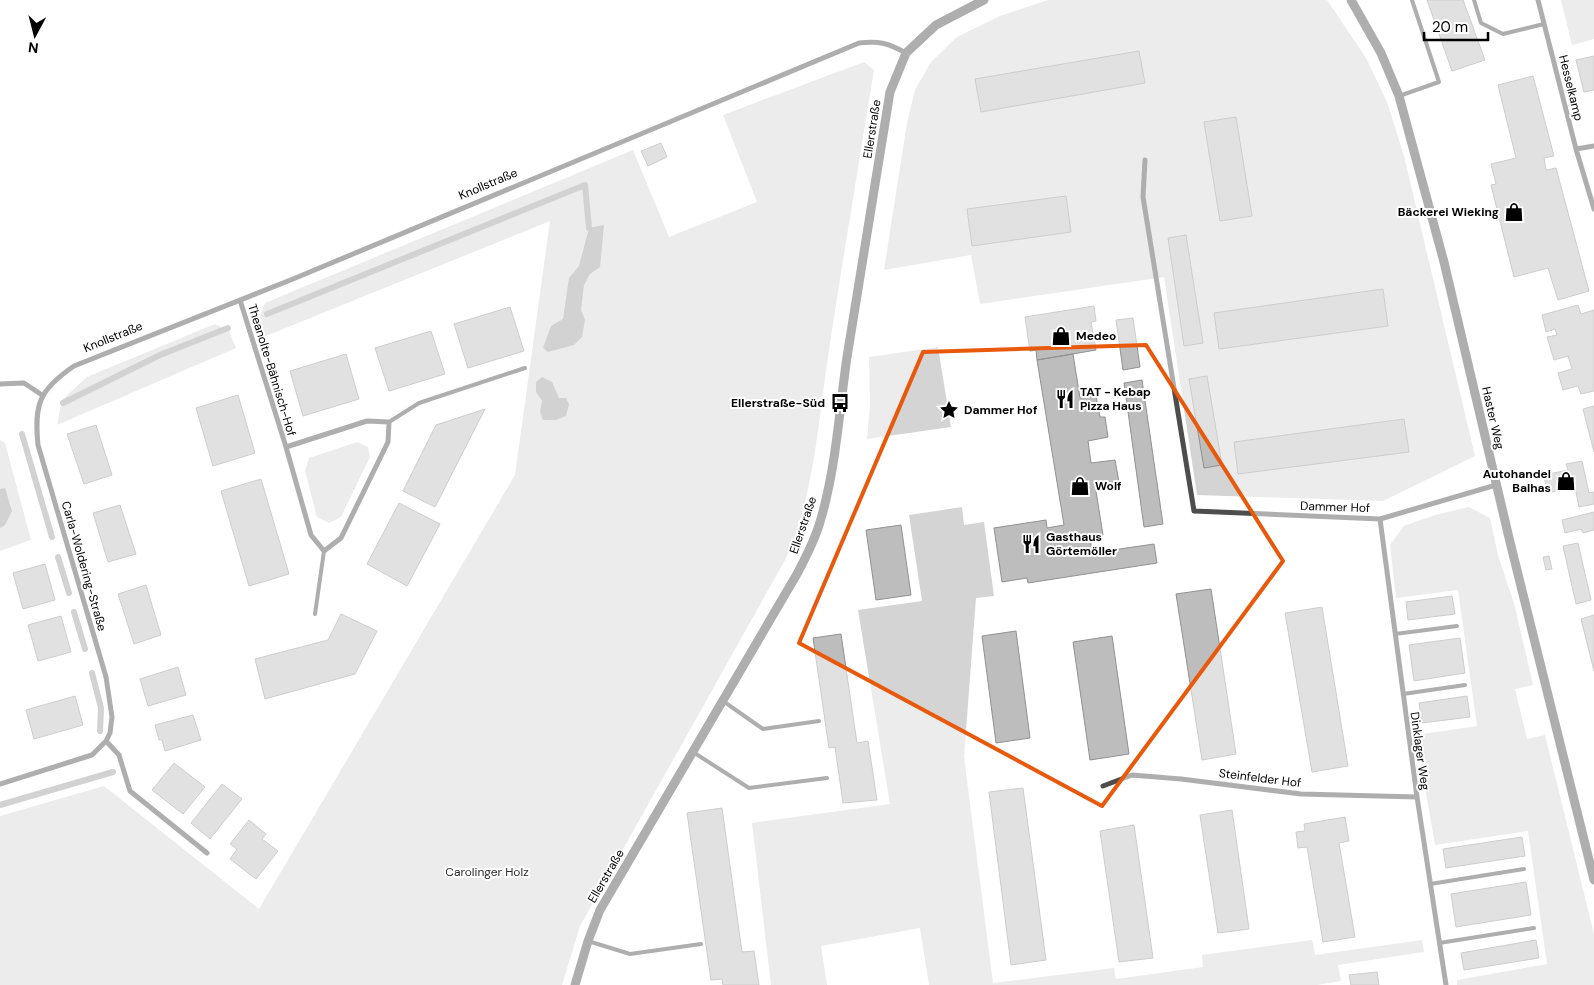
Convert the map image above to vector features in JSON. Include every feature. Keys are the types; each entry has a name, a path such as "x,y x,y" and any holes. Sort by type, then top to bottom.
{"street":[{"path":"906,53 936,25 984,0"},
{"name":"Haster Weg","path":"1351,0 1381,53 1399,96 1444,262 1496,485 1594,880"},
{"name":"Hesselkamp","path":"1538,0 1576,150 1594,209"},
{"name":"Knollstraße","path":"42,395 56,378 74,366 240,300 859,43 878,41 892,45 906,53"},
{"name":"Ellerstraße","path":"575,985 588,941 600,910 812,546 826,497 890,92 906,53"},
{"path":"1576,150 1594,146"},
{"name":"Dammer Hof","path":"1145,160 1143,196 1194,511 1380,519 1496,485"},
{"name":"Theanolte-Bähnisch-Hof","path":"240,300 286,446 310,535 324,551"},
{"path":"0,384 24,383 42,395"},
{"name":"Carla-Woldering-Straße","path":"42,395 36,423 38,445 106,677 112,717 110,733 106,741"},
{"name":"Theanolte-Bähnisch-Hof","path":"286,446 367,420 389,422"},
{"path":"324,551 341,538 388,442 389,422"},
{"name":"Dinklager Weg","path":"1380,519 1402,694 1429,884 1446,985"},
{"path":"0,784 92,754 106,741 119,755 130,791 207,853"},
{"name":"Steinfelder Hof","path":"1103,786 1132,775 1301,794 1417,797"}],"lane":[{"path":"1399,96 1440,82 1412,0"},
{"path":"1474,0 1481,23 1503,34 1544,24"},
{"path":"389,422 419,403 525,368"},
{"path":"315,614 324,551"},
{"path":"1395,634 1457,626"},
{"path":"1402,694 1465,685"},
{"path":"723,701 763,729 819,721"},
{"path":"693,751 749,788 827,778"},
{"path":"1429,884 1524,869"},
{"path":"1439,944 1534,928"},
{"path":"588,941 630,954 701,944"}],"highlighted area":[{"path":"1146,345 1283,561 1102,806 799,643 923,352"}],"green space":[{"path":"1048,0 1327,0 1366,58 1387,102 1404,156 1475,456 1383,501 1197,495 1164,277 980,304 971,255 884,270 907,123 915,90 931,62 957,37 1000,16"},
{"path":"1561,0 1594,0 1594,39 1572,45"},
{"name":"Carolinger Holz","path":"864,62 874,70 834,315 814,457 803,509 795,535 785,560 580,926 562,985 0,985 0,816 104,786 259,909 515,475 550,221 261,338 258,322 265,303 633,150 669,237 757,202 723,115"},
{"path":"215,324 229,331 236,348 57,425 62,400 87,377"},
{"path":"938,347 951,427 867,439 870,404 869,357"},
{"path":"0,440 5,443 31,540 0,551"},
{"path":"357,442 368,447 370,457 341,517 329,523 317,517 305,471 309,458"},
{"path":"962,507 964,525 984,522 994,596 976,598 964,757 993,983 1114,968 1116,979 1203,967 1202,955 1312,940 1315,955 1422,940 1424,952 1338,965 1341,981 1317,985 929,985 920,928 821,946 827,985 771,985 752,823 890,804 858,610 922,601 909,515"},
{"path":"1469,507 1490,518 1498,555 1515,607 1533,685 1515,689 1527,739 1545,735 1594,934 1594,985 1457,985 1457,980 1547,964 1528,831 1435,845 1416,735 1477,726 1458,590 1396,598 1390,545 1404,526 1435,515"}],"shaded area":[{"path":"604,225 600,267 590,274 584,285 581,310 585,320 582,337 574,345 548,352 543,348 551,326 563,319 569,278 579,266 589,228"},
{"path":"542,377 552,382 559,398 566,398 569,404 566,416 556,420 543,420 540,412 542,401 536,392 536,382"},
{"path":"5,488 12,511 5,525 0,528 0,489"}],"building":[{"path":"1427,0 1463,0 1485,60 1452,71"},
{"path":"1139,51 1145,83 981,112 975,79"},
{"path":"1594,56 1594,90 1584,92 1576,60"},
{"path":"1533,76 1554,156 1544,158 1546,170 1556,168 1589,291 1558,300 1548,268 1514,277 1491,185 1496,184 1491,164 1516,158 1498,85"},
{"path":"1236,117 1252,216 1220,221 1204,122"},
{"path":"661,143 667,157 648,166 641,151"},
{"path":"1066,196 1071,232 972,246 967,209"},
{"path":"1186,235 1203,343 1184,346 1168,238"},
{"path":"1383,289 1388,326 1219,349 1214,313"},
{"path":"1578,305 1581,314 1594,310 1594,391 1581,394 1578,386 1563,390 1558,373 1572,369 1568,356 1554,360 1547,337 1557,335 1555,329 1546,332 1542,315"},
{"name":"Medeo","path":"1094,306 1096,321 1091,322 1096,350 1037,360 1036,350 1030,351 1025,317"},
{"path":"510,307 524,351 468,368 454,324"},
{"path":"1133,318 1140,367 1123,370 1116,320"},
{"path":"431,331 445,374 389,391 375,348"},
{"path":"346,354 359,399 303,416 290,371"},
{"path":"1073,354 1080,398 1096,396 1100,417 1105,417 1108,437 1088,441 1091,463 1115,460 1119,482 1095,485 1103,535 1090,537 1092,553 1154,544 1157,563 1028,583 1027,578 1002,582 994,528 1046,520 1047,528 1064,525 1037,360"},
{"path":"1207,376 1222,465 1204,468 1189,379"},
{"path":"1142,380 1163,524 1144,527 1124,383"},
{"path":"238,395 255,453 213,466 196,408"},
{"path":"1594,406 1594,452 1583,409"},
{"path":"485,409 435,507 403,491 436,425"},
{"path":"1404,419 1409,452 1238,474 1234,442"},
{"path":"96,425 112,475 84,484 67,434"},
{"name":"Autohandel Balhas","path":"1582,461 1589,493 1594,492 1594,504 1579,507 1575,487 1547,493 1544,475 1568,470 1566,464"},
{"path":"261,479 289,574 249,586 221,491"},
{"path":"399,503 440,524 407,586 367,564"},
{"path":"120,505 136,554 108,562 93,513"},
{"path":"1594,512 1594,530 1583,533 1581,529 1565,533 1562,520"},
{"path":"901,525 911,595 876,600 866,530"},
{"path":"1578,543 1591,600 1576,604 1563,546"},
{"path":"1549,556 1552,569 1546,570 1543,557"},
{"path":"45,564 55,600 23,609 13,573"},
{"path":"146,585 161,635 134,644 118,594"},
{"path":"1211,589 1236,754 1202,760 1176,594"},
{"path":"1452,596 1455,614 1408,620 1406,602"},
{"path":"1322,607 1348,766 1312,772 1285,613"},
{"path":"341,614 377,631 355,674 265,699 255,659 328,640"},
{"path":"1594,615 1594,671 1581,619"},
{"path":"61,616 71,652 38,661 28,625"},
{"path":"1016,631 1030,738 996,743 982,636"},
{"path":"841,634 857,743 868,741 877,800 843,803 835,747 829,748 813,638"},
{"path":"1112,636 1129,754 1090,760 1073,642"},
{"path":"1460,638 1465,673 1414,681 1409,645"},
{"path":"178,667 186,695 148,706 140,679"},
{"path":"75,696 83,725 34,739 26,710"},
{"path":"1467,696 1470,717 1422,723 1419,703"},
{"path":"193,715 201,740 165,751 162,740 159,740 155,725"},
{"path":"174,763 205,787 183,814 152,790"},
{"path":"222,784 242,799 210,839 191,823"},
{"path":"1023,788 1046,960 1011,965 989,792"},
{"path":"722,808 742,952 754,951 759,985 723,985 722,979 711,980 687,813"},
{"path":"1232,810 1249,929 1218,933 1200,815"},
{"path":"1345,817 1349,841 1339,843 1355,937 1323,942 1307,847 1298,848 1296,832 1305,831 1304,824"},
{"path":"249,820 266,834 262,839 278,851 256,879 230,859 237,849 230,844"},
{"path":"1134,825 1153,958 1119,962 1100,831"},
{"path":"1522,837 1525,856 1446,868 1443,849"},
{"path":"1526,882 1531,915 1456,927 1451,894"},
{"path":"1536,940 1539,958 1464,970 1461,953"},
{"path":"1377,972 1379,985 1351,985 1349,975"}],"waterway":[{"path":"267,314 585,185 589,228"},
{"path":"63,403 160,355 228,328"},
{"path":"22,434 52,537"},
{"path":"58,557 69,593"},
{"path":"74,612 85,649"},
{"path":"92,673 101,708 100,731"},
{"path":"0,805 113,772"}],"place":[{"name":"Bäckerei Wieking","path":"1514,212"},
{"name":"Medeo","path":"1061,336"},
{"name":"TAT - Kebap Pizza Haus","path":"1065,399"},
{"name":"Ellerstraße-Süd","path":"840,403"},
{"name":"Dammer Hof","path":"949,410"},
{"name":"Autohandel Balhas","path":"1566,481"},
{"name":"Wolf","path":"1080,486"},
{"name":"Gasthaus Görtemöller","path":"1031,544"}]}
